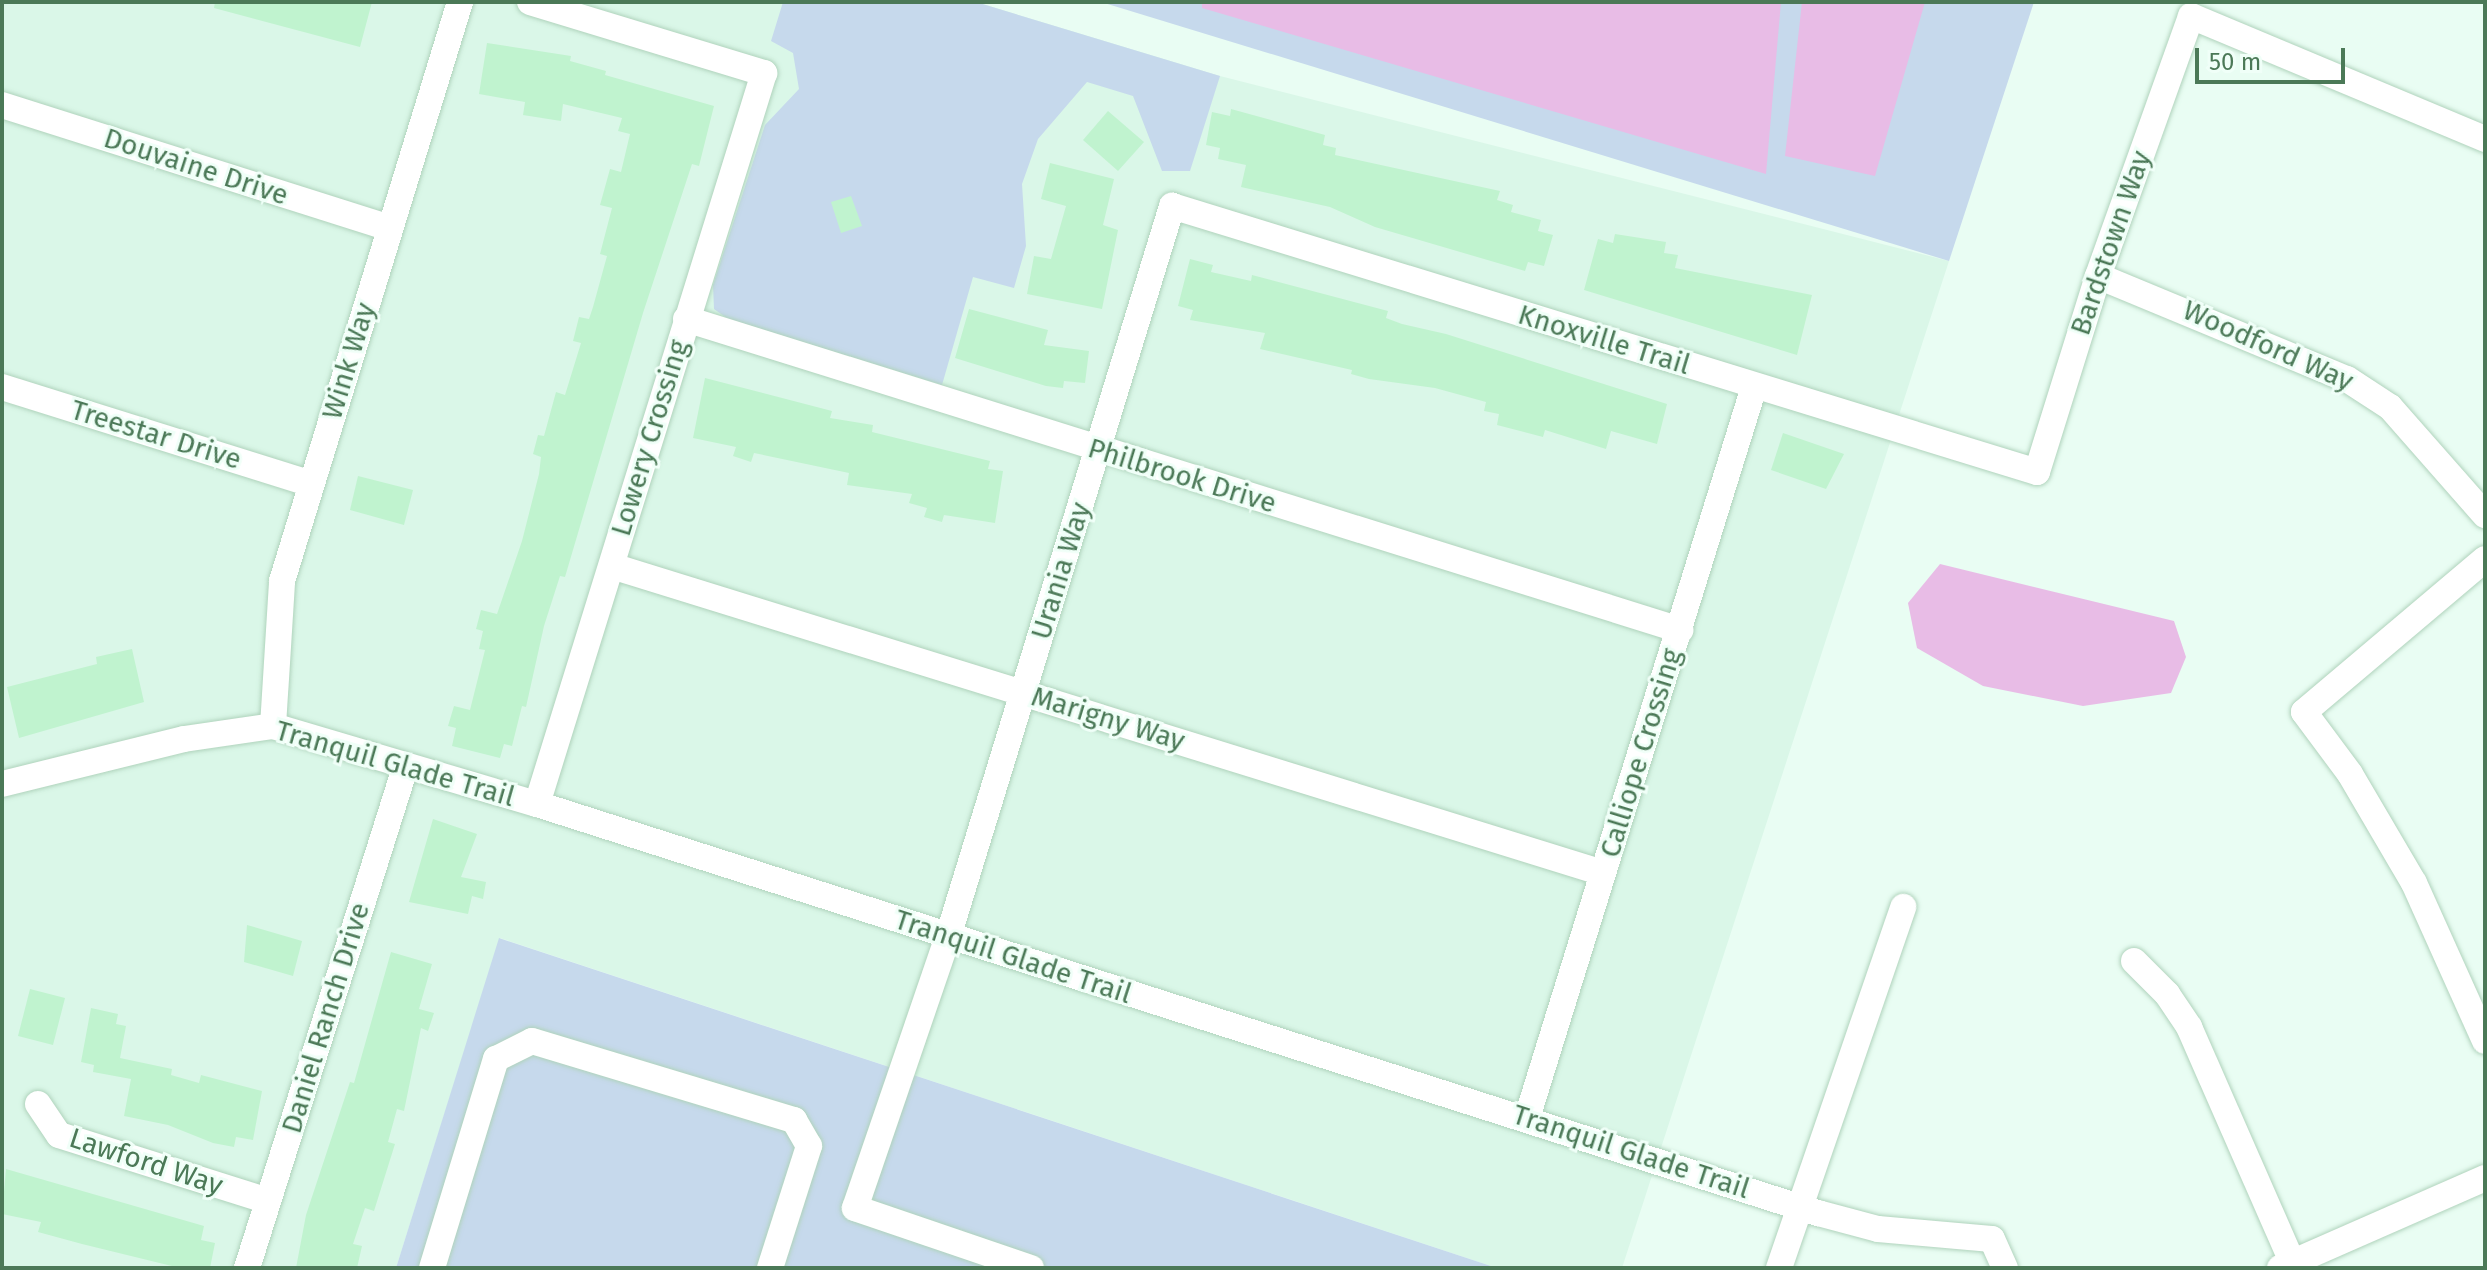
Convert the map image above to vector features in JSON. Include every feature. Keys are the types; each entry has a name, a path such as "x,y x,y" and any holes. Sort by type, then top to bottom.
{"street":[{"name":"Wink Way","path":"273,726 282,581 460,2"},
{"name":"Lowery Crossing","path":"530,2 764,73 537,804"},
{"name":"Bardstown Way","path":"2037,472 2098,276 2191,16 2485,139"},
{"name":"Douvaine Drive","path":"2,105 390,228"},
{"name":"Knoxville Trail","path":"1172,206 2037,472"},
{"name":"Urania Way","path":"1031,1268 855,1208 948,937 1172,206"},
{"name":"Woodford Way","path":"2098,276 2347,379 2390,407 2485,515"},
{"name":"Philbrook Drive","path":"686,319 1680,630"},
{"name":"Treestar Drive","path":"2,387 311,484"},
{"name":"Calliope Crossing","path":"1527,1118 1754,387"},
{"path":"2485,559 2304,712 2350,774 2414,883 2485,1041"},
{"name":"Marigny Way","path":"612,566 1603,873"},
{"name":"Tranquil Glade Trail","path":"2,784 184,739 273,726 405,768 537,804 1799,1206 1878,1229 1992,1239 2005,1268"},
{"name":"Daniel Ranch Drive","path":"247,1268 405,768"},
{"path":"1779,1268 1903,907"},
{"path":"2134,961 2167,994 2189,1027 2286,1265 2485,1178"},
{"path":"432,1268 496,1059 532,1041 794,1120 809,1146 770,1268"},
{"name":"Lawford Way","path":"38,1104 59,1135 268,1201"}],"shaded area":[{"path":"2,2 976,2 1220,76 1949,261 1622,1268 1497,1268 500,938 396,1268 2,1268"},
{"path":"783,2 976,2 1220,76 1190,171 1162,171 1133,96 1087,82 1038,139 1022,184 1026,246 1014,288 973,277 942,385 728,319 714,309 713,285 765,125 799,89 793,53 771,41"},
{"path":"1101,2 2034,2 1949,261"},
{"path":"1202,2 1781,2 1766,174 1202,8"},
{"path":"1802,2 1925,2 1875,176 1785,156"},
{"path":"1940,564 2174,621 2186,657 2171,693 2083,706 1983,686 1917,648 1908,603"},
{"path":"499,938 1497,1268 396,1268"}],"building":[{"path":"215,2 372,2 360,47 214,8"},
{"path":"487,43 571,56 570,61 606,71 605,75 714,106 699,166 692,164 643,313 565,577 560,576 544,626 526,707 522,706 512,746 504,744 500,758 452,746 456,728 448,726 454,706 470,710 485,650 479,649 483,631 476,629 481,610 497,614 522,541 539,474 541,457 533,454 538,435 544,436 556,392 565,395 581,343 573,341 579,317 589,319 593,307 607,256 600,254 612,208 600,205 610,169 621,172 630,134 618,131 622,118 563,104 561,121 523,115 525,102 479,94"},
{"path":"1231,109 1325,135 1323,145 1336,148 1335,155 1500,191 1497,200 1513,205 1511,212 1541,220 1538,231 1553,235 1544,266 1528,262 1525,271 1375,227 1330,207 1241,187 1246,165 1218,159 1220,148 1206,145 1212,112 1230,116"},
{"path":"1108,111 1144,142 1118,171 1083,140"},
{"path":"1050,163 1114,179 1103,225 1118,230 1102,309 1027,294 1034,256 1051,259 1066,206 1041,199"},
{"path":"851,196 862,226 841,233 831,202"},
{"path":"1615,234 1666,242 1664,253 1678,255 1675,268 1812,295 1797,355 1584,290 1598,239 1613,243"},
{"path":"1190,259 1213,265 1211,272 1251,281 1252,275 1388,311 1386,318 1402,324 1446,334 1667,404 1657,444 1611,431 1606,449 1545,430 1543,437 1497,425 1499,414 1484,411 1486,402 1435,388 1369,379 1351,374 1352,370 1260,349 1265,333 1190,320 1193,310 1178,306"},
{"path":"969,309 1048,330 1044,345 1089,351 1085,383 1064,381 1063,388 1046,386 955,358"},
{"path":"705,378 832,411 830,418 873,425 872,432 990,461 988,469 1003,471 995,523 944,515 942,522 924,517 927,508 909,503 912,494 847,485 849,473 754,453 751,462 733,456 736,447 693,438"},
{"path":"1783,433 1844,454 1826,489 1771,470"},
{"path":"358,476 413,490 404,525 350,510"},
{"path":"132,649 144,702 19,738 7,687 97,664 96,657"},
{"path":"433,819 477,834 461,877 486,882 483,899 472,896 468,914 409,902"},
{"path":"247,925 302,941 293,976 244,962"},
{"path":"391,952 432,964 419,1009 434,1013 428,1031 421,1028 404,1111 397,1109 388,1142 395,1144 374,1211 365,1208 353,1244 362,1246 357,1268 296,1268 306,1215 350,1082 354,1083"},
{"path":"30,989 65,998 53,1045 18,1036"},
{"path":"91,1008 118,1014 116,1024 126,1026 120,1058 172,1069 171,1075 199,1083 201,1075 262,1091 253,1140 236,1137 234,1147 213,1143 168,1125 124,1116 131,1079 93,1072 94,1065 81,1062"},
{"path":"6,1169 204,1226 201,1240 215,1243 210,1268 180,1268 38,1232 41,1222 2,1214"}]}
